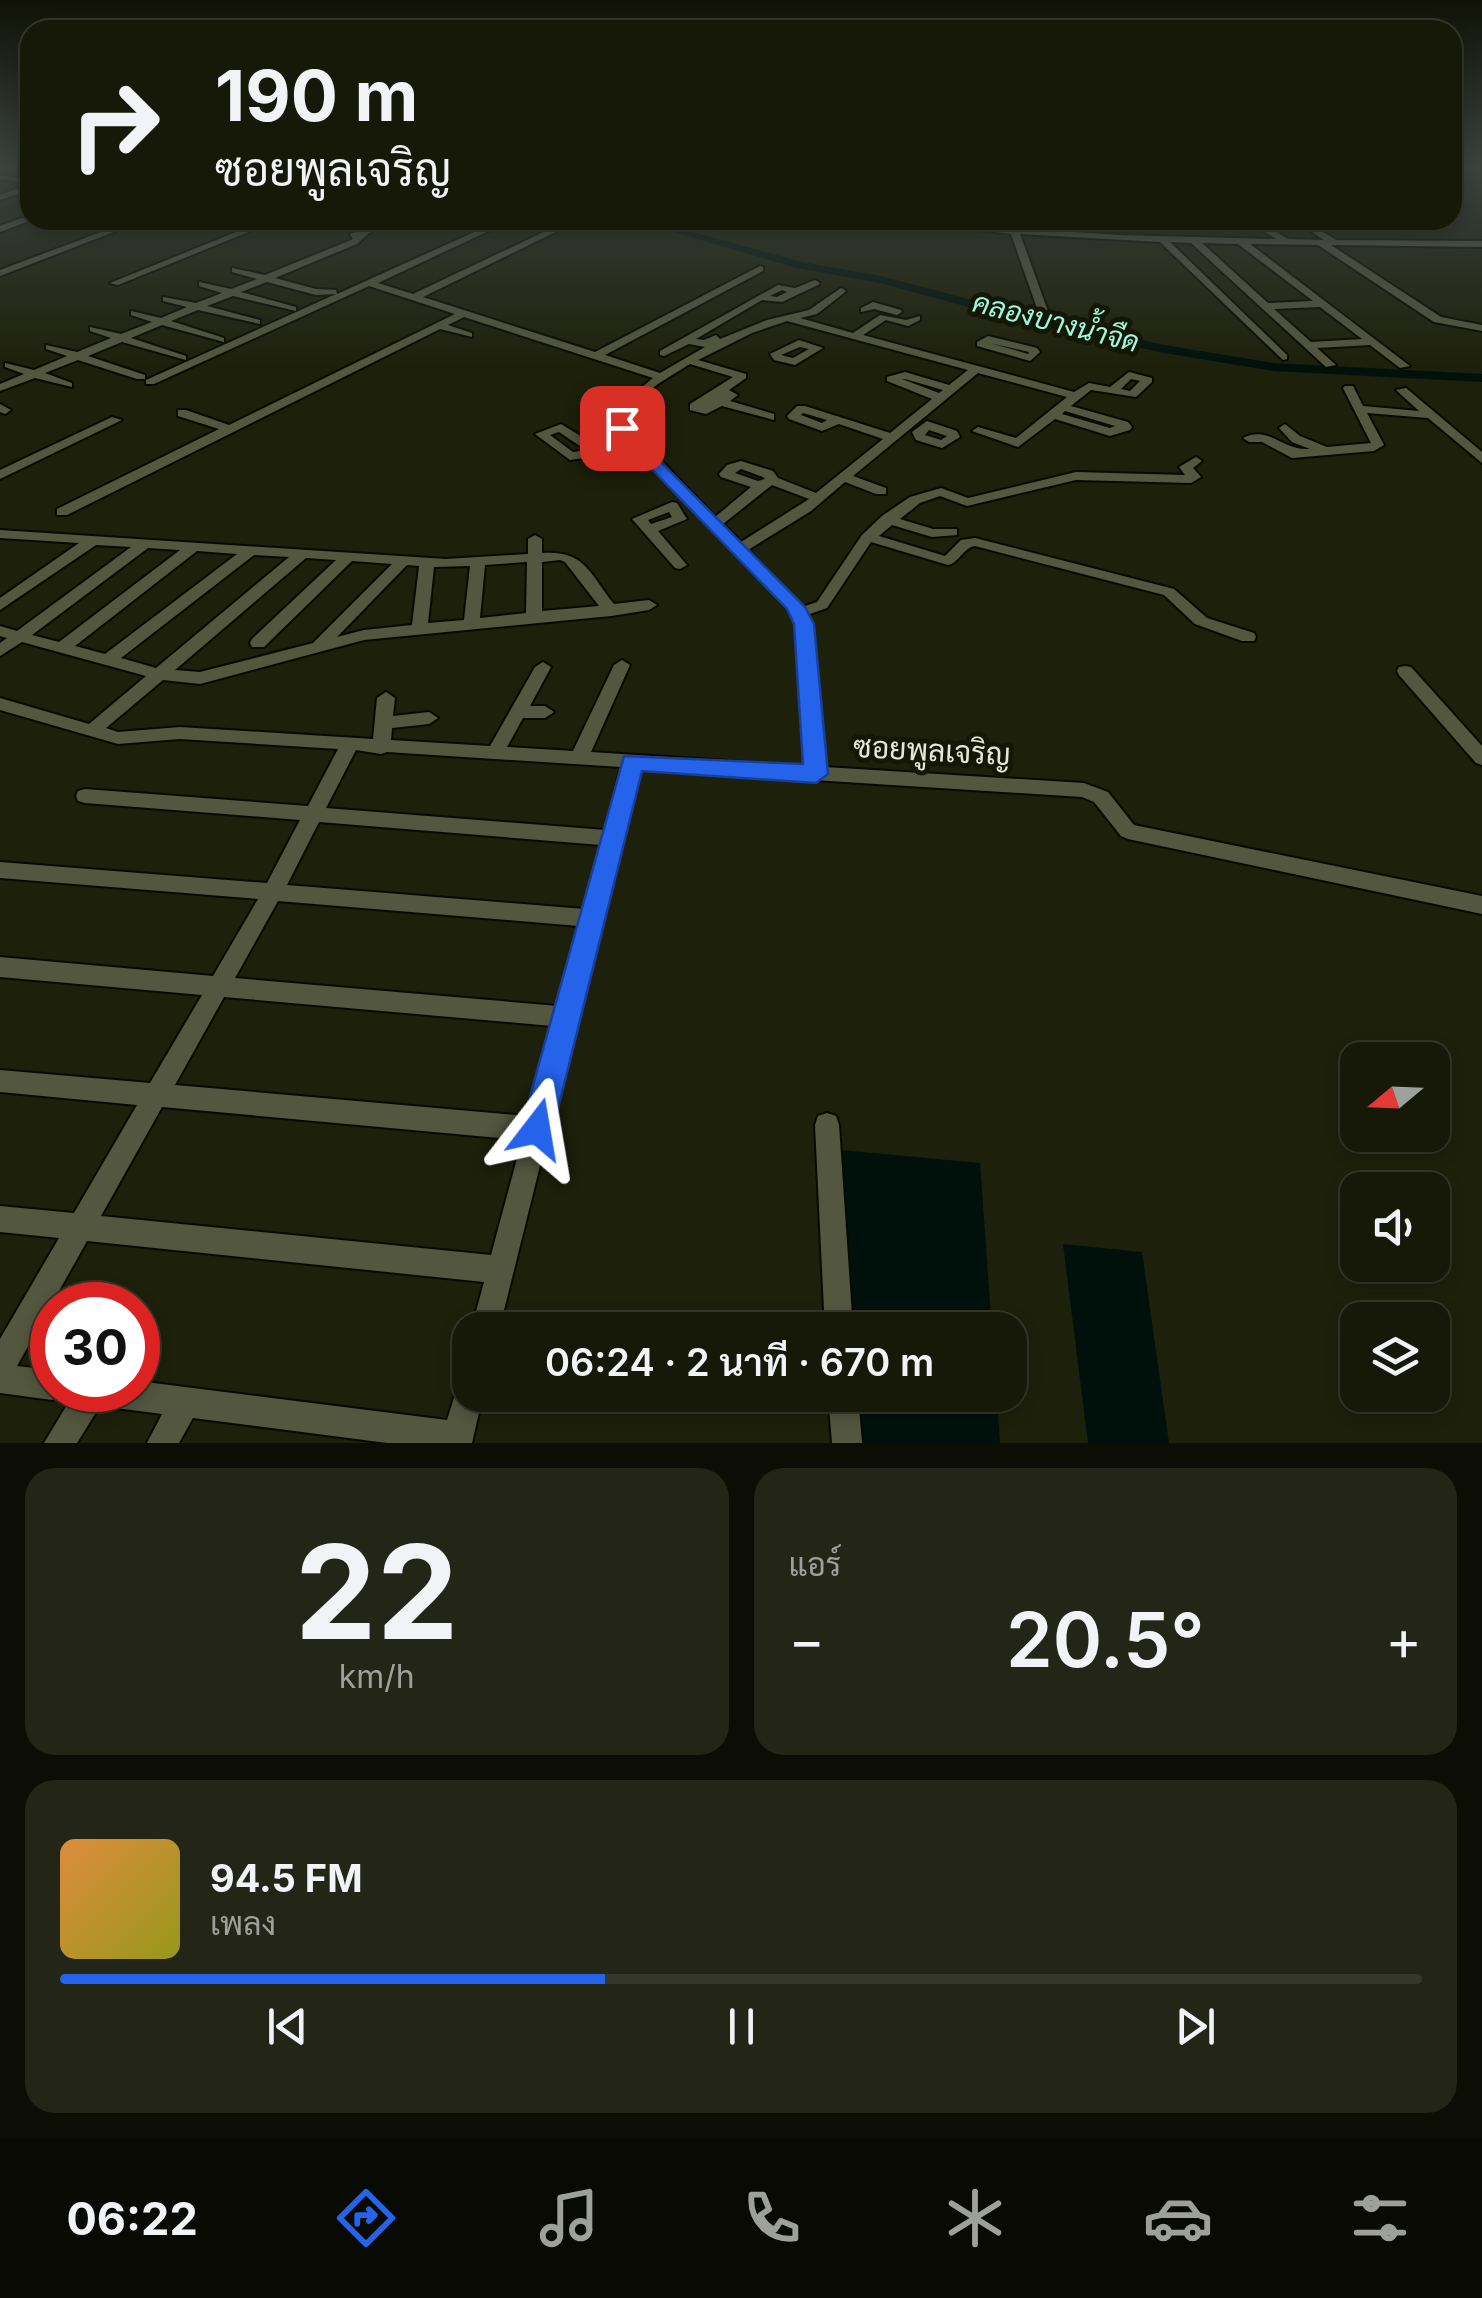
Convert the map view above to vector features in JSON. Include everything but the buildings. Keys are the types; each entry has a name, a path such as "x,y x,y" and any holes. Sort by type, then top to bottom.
{"street":[{"path":"11,232 23,235"},
{"path":"0,273 108,232"},
{"path":"204,250 249,232"},
{"path":"115,282 253,232"},
{"path":"0,388 369,232"},
{"path":"50,347 145,380 481,232"},
{"path":"415,297 550,232"},
{"path":"1015,232 1044,314"},
{"path":"1022,232 1193,240 1482,244"},
{"path":"1271,232 1286,242"},
{"path":"1318,232 1333,242"},
{"path":"1133,238 1140,251"},
{"path":"1162,239 1284,357"},
{"path":"1193,240 1330,365"},
{"path":"1240,241 1404,366"},
{"path":"1320,242 1438,320 1482,328"},
{"path":"279,262 325,270"},
{"path":"597,356 760,269"},
{"path":"234,270 316,292 333,292"},
{"path":"369,283 662,377"},
{"path":"760,297 778,300 815,283"},
{"path":"202,284 292,309"},
{"path":"664,353 780,284 793,290"},
{"path":"688,340 705,344 768,320 812,312 840,292"},
{"path":"167,299 256,322"},
{"path":"1265,306 1323,304"},
{"path":"62,512 464,313"},
{"path":"135,314 220,340"},
{"path":"790,318 1076,396"},
{"path":"818,348 884,318"},
{"path":"439,325 468,334"},
{"path":"712,326 733,333"},
{"path":"94,329 182,358"},
{"path":"733,333 662,377 617,415 622,428 740,549 804,624 816,774"},
{"path":"1308,345 1373,342"},
{"path":"1009,376 1030,358"},
{"path":"691,361 742,376 721,396 770,417"},
{"path":"9,365 68,385"},
{"path":"740,549 781,527 977,368"},
{"path":"978,431 1018,443 1089,386 1112,391"},
{"path":"1249,438 1265,438 1292,454 1378,445 1350,388"},
{"path":"1402,390 1482,459"},
{"path":"1359,409 1427,414"},
{"path":"182,412 230,429"},
{"path":"0,475 116,420"},
{"path":"839,420 889,438"},
{"path":"912,420 926,425"},
{"path":"1284,428 1296,440 1328,451"},
{"path":"598,452 635,441"},
{"path":"798,614 822,605 868,536 915,500 941,492 967,502 1076,476 1191,479 1194,477 1185,465 1196,461"},
{"path":"842,477 882,490"},
{"path":"714,524 768,483 818,498"},
{"path":"680,565 640,516 691,499"},
{"path":"887,519 932,534 952,532"},
{"path":"0,534 427,562 478,564 567,557 610,610"},
{"path":"868,536 948,560 966,544 975,542 1169,592 1201,621 1248,637"},
{"path":"534,619 535,539"},
{"path":"0,605 93,540"},
{"path":"0,651 144,544"},
{"path":"62,648 193,547"},
{"path":"108,660 250,550"},
{"path":"92,730 302,554"},
{"path":"258,642 348,557"},
{"path":"317,648 403,560"},
{"path":"419,630 427,562"},
{"path":"471,625 478,564"},
{"path":"0,631 158,674 207,676 378,634 649,605"},
{"path":"351,613 378,634"},
{"path":"580,758 622,665"},
{"path":"494,753 543,667"},
{"path":"1406,672 1482,758"},
{"path":"380,748 386,698"},
{"name":"ซอยพูลเจริญ","path":"0,704 118,738 180,733 1084,790 1101,797 1120,824 1138,833 1482,905"},
{"path":"518,712 545,712"},
{"path":"383,723 428,718"},
{"path":"0,1367 151,1097 271,895 349,746"},
{"path":"490,1312 632,762"},
{"path":"85,796 612,838"},
{"path":"0,870 271,895 592,918"},
{"path":"0,968 566,1017"},
{"path":"0,1081 537,1129"},
{"path":"827,1125 837,1312"},
{"path":"0,1219 500,1270"},
{"path":"0,1378 30,1382"},
{"path":"160,1399 457,1440 464,1412"},
{"path":"162,1443 185,1402"},
{"path":"59,1443 79,1412"},
{"path":"844,1412 847,1443"}],"shaded area":[{"path":"830,1149 980,1163 991,1312 842,1312"},
{"path":"1063,1244 1142,1252 1169,1443 1088,1443"},
{"path":"849,1412 998,1412 1000,1443 852,1443"}],"waterway":[{"name":"คลองบางน้ำจืด","path":"682,232 801,265 881,280 1164,349 1274,367 1482,378"}],"route":[{"path":"537,1129 632,762 816,774 804,624 795,607 622,428"}]}
